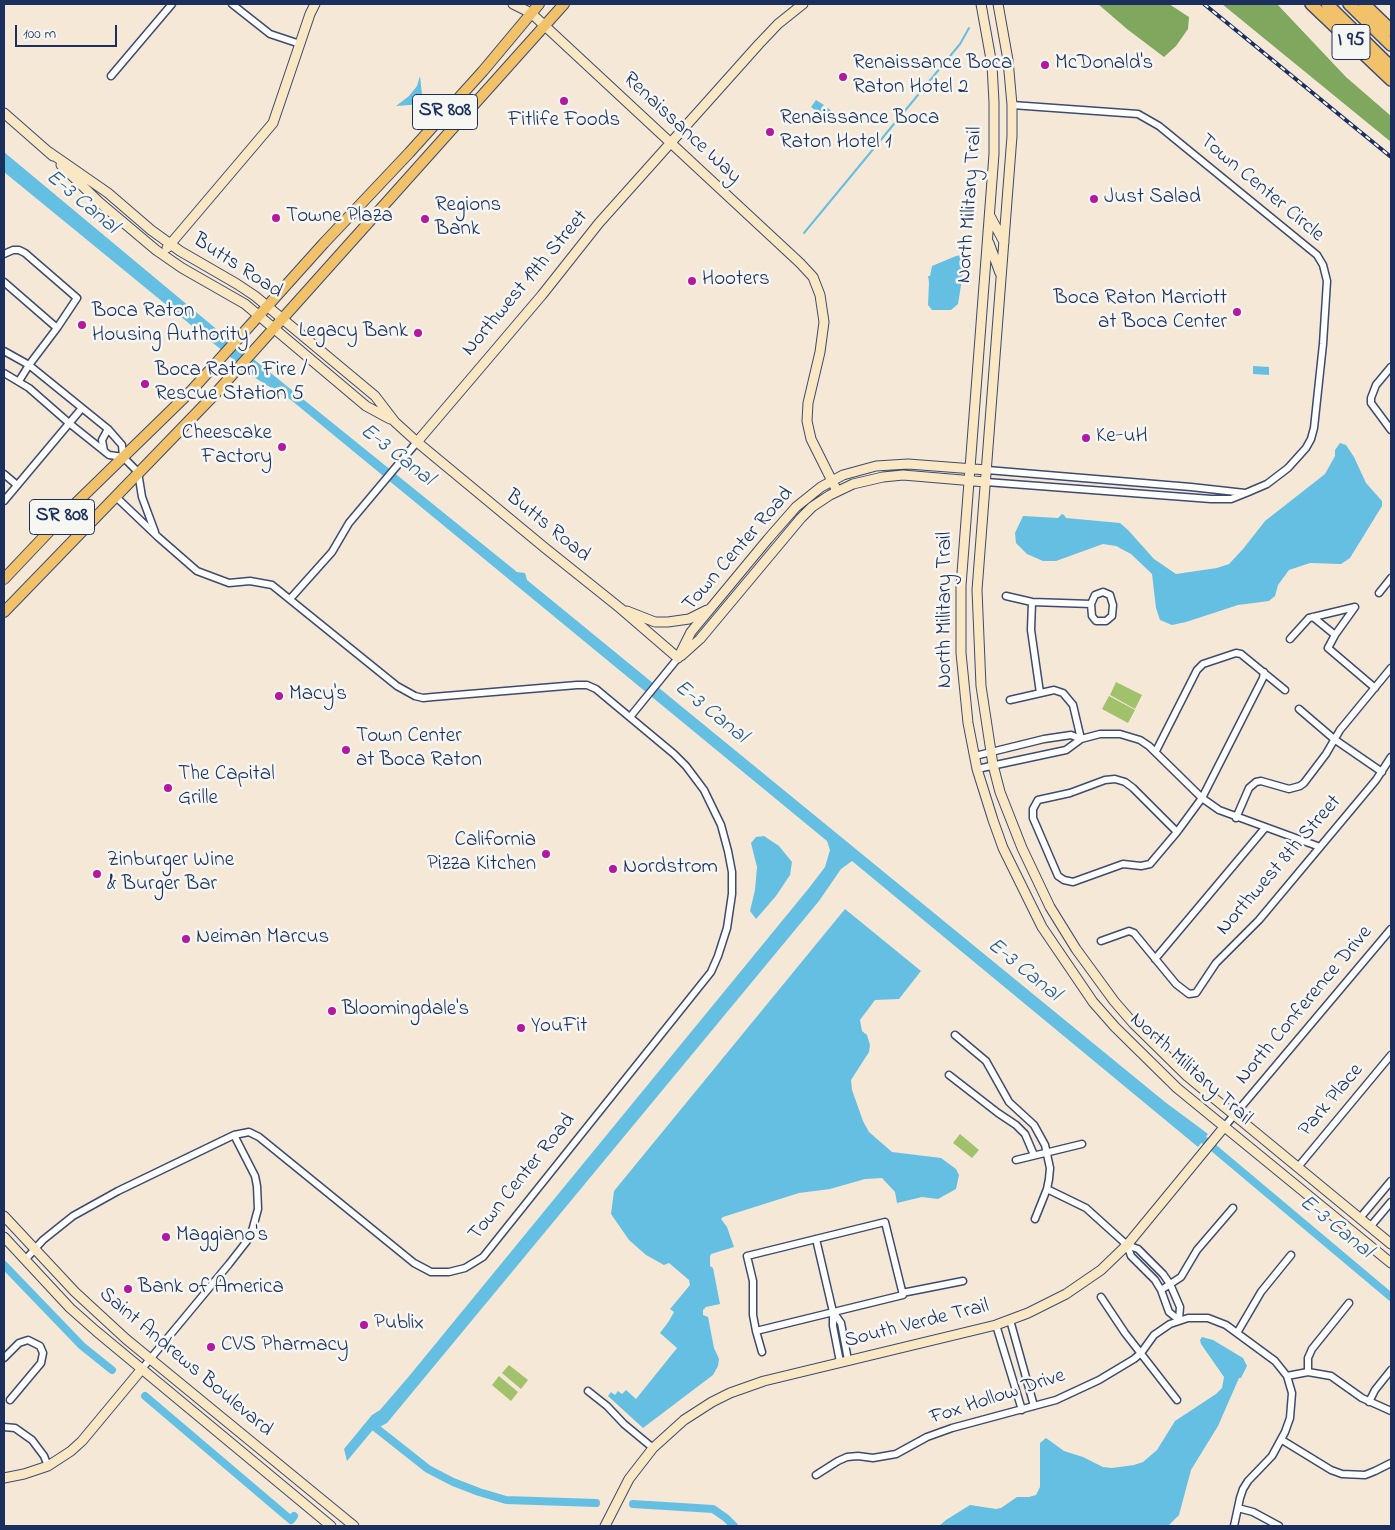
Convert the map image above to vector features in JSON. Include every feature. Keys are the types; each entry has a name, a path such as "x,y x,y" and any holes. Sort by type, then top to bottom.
{"highway":[{"name":"I 95","path":"1311,4 1391,80"},
{"path":"1327,4 1391,67"},
{"path":"1349,4 1391,45"},
{"name":"I 95","path":"1364,4 1391,30"}],"main road":[{"path":"162,254 273,123 310,14 316,4"},
{"name":"Renaissance Way","path":"512,4 529,9 544,26 795,258 813,277 822,302 824,330 808,403 807,421 812,439 837,491"},
{"name":"SR 808","path":"4,579 61,518 169,413 215,364 421,140 482,71 529,9 539,4"},
{"name":"SR 808","path":"4,612 230,377 564,4"},
{"name":"Northwest 19th Street","path":"417,442 542,295 588,235 759,44 778,24 803,4"},
{"name":"North Military Trail","path":"981,4 988,41 994,102 994,154 961,586 961,654 968,723 977,769 1003,848 1017,878 1042,928 1093,1002 1136,1050 1177,1088 1391,1263"},
{"name":"North Military Trail","path":"998,4 1008,60 1012,104 1011,160 977,590 977,626 981,686 993,765 1000,792 1022,848 1050,907 1076,949 1114,1001 1148,1040 1177,1068 1391,1244"},
{"name":"Butts Road","path":"4,113 49,152 100,202 162,254 229,294 259,315 366,406 395,422"},
{"name":"Butts Road","path":"49,152 108,193 143,224 170,244 247,290 283,318 375,396 395,422 417,442 544,548 620,608 678,658"},
{"path":"990,216 1004,243"},
{"path":"988,239 1001,276"},
{"name":"Town Center Road","path":"678,658 691,632 709,609 789,514 807,496 832,481 865,468 888,464 987,470"},
{"name":"Town Center Road","path":"678,658 700,639 802,518 817,503 837,491 883,476 903,475 986,482"},
{"path":"620,608 655,622 689,619 709,609"},
{"name":"South Verde Trail","path":"604,1526 629,1479 653,1448 684,1420 712,1402 730,1393 764,1381 996,1325 1035,1310 1066,1294 1101,1270 1128,1245 1225,1126"},
{"name":"Saint Andrews Boulevard","path":"4,1216 100,1316 354,1526"},
{"path":"1347,1226 1360,1229 1370,1227"},
{"name":"Saint Andrews Boulevard","path":"4,1237 70,1308 141,1370 331,1526"},
{"path":"4,1478 48,1466 71,1451 82,1441 141,1370"},
{"path":"287,1490 297,1479"}],"street":[{"path":"111,76 172,4"},
{"path":"232,4 270,34 300,44"},
{"name":"Town Center Circle","path":"986,482 1211,499 1231,499 1267,484 1288,468 1306,448 1311,439 1314,428 1322,353 1327,286 1326,275 1320,260 1313,251 1159,126 1144,116 1012,104"},
{"path":"4,254 12,250 19,250 25,253 76,298 19,381"},
{"path":"4,282 57,328"},
{"path":"4,351 29,365 108,429 122,445 123,457"},
{"path":"1391,367 1376,385 1371,403 1391,430"},
{"path":"4,373 19,381 48,403 69,423 104,451 111,456 123,457 138,472 147,515 158,537"},
{"path":"4,501 82,408"},
{"path":"104,451 102,440 108,429"},
{"name":"Northwest 19th Street","path":"290,599 332,552 349,523 417,442"},
{"path":"987,470 1246,493"},
{"path":"4,474 17,484"},
{"name":"Town Center Road","path":"25,1260 56,1228 73,1216 118,1191 234,1135 249,1132 257,1136 403,1256 431,1272 449,1272 466,1268 483,1256 711,972 727,928 732,894 732,872 723,832 713,805 704,790 686,766 596,689 587,685 428,697 415,696 397,686 272,585 250,581 229,583 197,571 115,496"},
{"path":"1379,593 1391,578"},
{"path":"1103,592 1110,595 1113,605 1112,616 1106,621 1096,620 1092,616 1091,604 1095,595 1103,592"},
{"path":"1006,596 1032,602 1091,604"},
{"path":"1032,602 1030,630 1040,693"},
{"path":"1290,639 1309,618 1355,607 1334,634 1328,648 1375,688"},
{"path":"1313,617 1334,634"},
{"path":"1156,751 1197,670 1203,664 1236,653 1246,656 1285,690"},
{"name":"Town Center Road","path":"630,717 678,658"},
{"path":"1236,818 1252,784 1261,781 1290,788 1300,786 1326,754 1334,739 1391,668"},
{"path":"1177,832 1133,788 1125,782 1115,779 1105,780 1070,793 1038,800 1033,809 1033,818 1058,876 1064,880 1073,882 1127,864 1146,866 1177,832 1202,798 1263,678 1264,672"},
{"path":"1010,700 1054,690 1067,696 1073,705 1081,738"},
{"path":"1299,709 1334,739 1382,772"},
{"path":"977,769 1066,750 1081,738 1100,734 1120,734 1140,740 1156,751 1202,798 1219,810 1236,818 1320,848"},
{"path":"975,756 1044,739 1071,735 1081,738"},
{"name":"Northwest 8th Street","path":"1156,959 1176,984 1189,994 1193,995 1198,992 1216,963 1259,920 1382,772 1391,757"},
{"path":"1101,941 1130,931 1134,933 1156,959 1265,828"},
{"name":"North Conference Drive","path":"1225,1126 1391,929"},
{"path":"954,1035 986,1061 1009,1102 1038,1130 1048,1152 1050,1168 1047,1189 1035,1219"},
{"name":"Park Place","path":"1298,1167 1391,1055"},
{"path":"950,1075 1016,1125 1025,1134 1034,1155"},
{"path":"141,1370 229,1264 247,1241 252,1231 258,1209 257,1186 255,1176 234,1135"},
{"path":"1016,1160 1082,1144"},
{"path":"1360,1218 1391,1181"},
{"path":"1047,1189 1086,1208 1128,1245 1138,1249 1163,1274 1170,1284 1180,1307 1179,1320"},
{"path":"1370,1227 1391,1202"},
{"path":"1161,1290 1181,1277 1197,1250 1232,1208"},
{"path":"762,1352 752,1306 753,1280 747,1256 885,1222 902,1293"},
{"path":"816,1239 834,1312 833,1326 844,1361"},
{"path":"1128,1245 1131,1256 1155,1280 1169,1312 1179,1320"},
{"path":"1237,1333 1261,1292 1291,1255"},
{"path":"756,1331 902,1295 902,1293 963,1282"},
{"path":"1101,1297 1177,1400"},
{"path":"1308,1372 1308,1358 1312,1349 1349,1303"},
{"name":"Fox Hollow Drive","path":"816,1475 848,1457 863,1456 873,1458 896,1454 936,1433 1056,1400 1099,1380 1134,1359 1161,1328 1179,1320 1198,1317 1208,1318 1226,1325 1275,1360 1287,1376 1291,1387 1292,1404 1290,1418 1282,1440 1272,1456 1248,1481 1240,1498 1234,1526"},
{"path":"1010,1320 1034,1406"},
{"path":"996,1325 1022,1410"},
{"path":"4,1358 19,1343 28,1340 40,1346 43,1353 42,1363 10,1400"},
{"path":"1369,1402 1375,1390 1391,1370"},
{"path":"1287,1376 1308,1372 1331,1376 1369,1402 1391,1411"},
{"path":"588,1391 653,1448"},
{"path":"4,1427 15,1428 32,1440 44,1456 48,1466"},
{"path":"1282,1440 1331,1470 1342,1474 1365,1475 1391,1463"},
{"path":"1238,1508 1253,1512 1279,1526"}],"green space":[{"path":"1098,4 1169,4 1189,17 1188,29 1176,46 1164,57"},
{"path":"1222,4 1277,4 1346,77 1391,116 1391,142"},
{"path":"1116,682 1142,695 1135,709 1110,695"},
{"path":"1109,696 1135,710 1128,723 1102,709"},
{"path":"960,1134 979,1150 972,1158 953,1143"},
{"path":"509,1365 528,1380 521,1389 502,1373"},
{"path":"499,1376 518,1392 511,1401 492,1385"}],"water":[{"path":"420,76 423,104 396,106 409,96 417,86"},
{"path":"816,100 824,105 822,107 826,110 828,108 835,114 829,121 811,107"},
{"path":"4,152 220,332 517,572 525,573 527,580 1165,1102 1208,1134 1198,1147 852,861 841,869 819,901 387,1423 372,1431 347,1461 344,1449 372,1415 380,1410 410,1375 809,888 825,867 830,850 827,841 291,400 257,379 4,172"},
{"path":"961,255 963,273 958,304 951,310 932,310 928,305 928,276 930,276 932,266"},
{"path":"1253,366 1269,367 1269,375 1253,374"},
{"path":"1340,443 1346,445 1354,457 1366,483 1382,501 1382,506 1350,558 1341,564 1310,563 1289,570 1278,585 1275,596 1269,601 1238,605 1172,625 1160,620 1156,608 1152,574 1131,554 1116,546 1103,544 1056,561 1043,561 1027,554 1016,543 1015,533 1023,516 1058,518 1062,514 1066,518 1120,523 1154,559 1176,574 1217,568 1229,564 1265,521 1325,474"},
{"path":"764,836 779,846 792,862 790,875 776,896 756,919 750,911 755,890 757,867 751,843 756,837"},
{"path":"845,909 921,971 899,999 875,1000 860,1020 862,1031 867,1035 870,1045 869,1052 851,1080 852,1090 863,1121 869,1132 892,1152 941,1158 956,1169 959,1175 956,1189 938,1199 922,1197 897,1203 895,1192 882,1178 865,1179 830,1189 799,1193 723,1217 721,1219 727,1227 734,1247 711,1254 710,1266 713,1268 720,1304 706,1307 703,1310 703,1315 708,1317 714,1348 719,1359 718,1366 713,1375 643,1428 608,1396 611,1392 615,1395 618,1391 622,1394 626,1390 636,1399 677,1348 660,1333 674,1312 670,1309 690,1285 689,1280 669,1263 664,1265 646,1255 629,1240 611,1214 614,1191"},
{"path":"1202,1337 1213,1340 1243,1358 1247,1366 1241,1378 1239,1378 1218,1426 1191,1470 1179,1515 1169,1525 939,1526 970,1505 996,1509 1001,1508 1017,1497 1036,1495 1040,1487 1040,1443 1046,1438 1064,1451 1083,1457 1103,1467 1112,1468 1143,1462 1157,1450 1175,1421 1222,1388 1224,1377 1201,1344 1200,1340"}],"waterway":[{"path":"804,233 960,44 969,28"},
{"name":"E-3 Canal","path":"1197,1134 1391,1297"},
{"path":"4,1265 82,1346 112,1370"},
{"path":"145,1396 291,1520 294,1516"},
{"path":"371,1424 428,1469 453,1482 479,1492 506,1500 596,1503"},
{"path":"633,1504 713,1509 734,1526"}],"railway":[{"path":"1204,4 1391,157"}],"place":[{"name":"McDonald's","path":"1045,65"},
{"name":"Renaissance Boca Raton Hotel 2","path":"843,77"},
{"name":"Fitlife Foods","path":"564,101"},
{"name":"Renaissance Boca Raton Hotel 1","path":"770,132"},
{"name":"Just Salad","path":"1094,199"},
{"name":"Towne Plaza","path":"276,218"},
{"name":"Regions Bank","path":"425,219"},
{"name":"Hooters","path":"692,281"},
{"name":"Boca Raton Marriott at Boca Center","path":"1237,312"},
{"name":"Boca Raton Housing Authority","path":"82,325"},
{"name":"Legacy Bank","path":"418,333"},
{"name":"Boca Raton Fire / Rescue Station 5","path":"145,384"},
{"name":"Ke-uH","path":"1086,438"},
{"name":"Cheescake Factory","path":"282,447"},
{"name":"Macy's","path":"279,696"},
{"name":"Town Center at Boca Raton","path":"346,750"},
{"name":"The Capital Grille","path":"168,788"},
{"name":"California Pizza Kitchen","path":"546,854"},
{"name":"Nordstrom","path":"613,869"},
{"name":"Zinburger Wine & Burger Bar","path":"97,874"},
{"name":"Neiman Marcus","path":"186,939"},
{"name":"Bloomingdale's","path":"332,1011"},
{"name":"YouFit","path":"521,1028"},
{"name":"Maggiano's","path":"166,1237"},
{"name":"Bank of America","path":"128,1289"},
{"name":"Publix","path":"364,1325"},
{"name":"CVS Pharmacy","path":"211,1347"}]}
